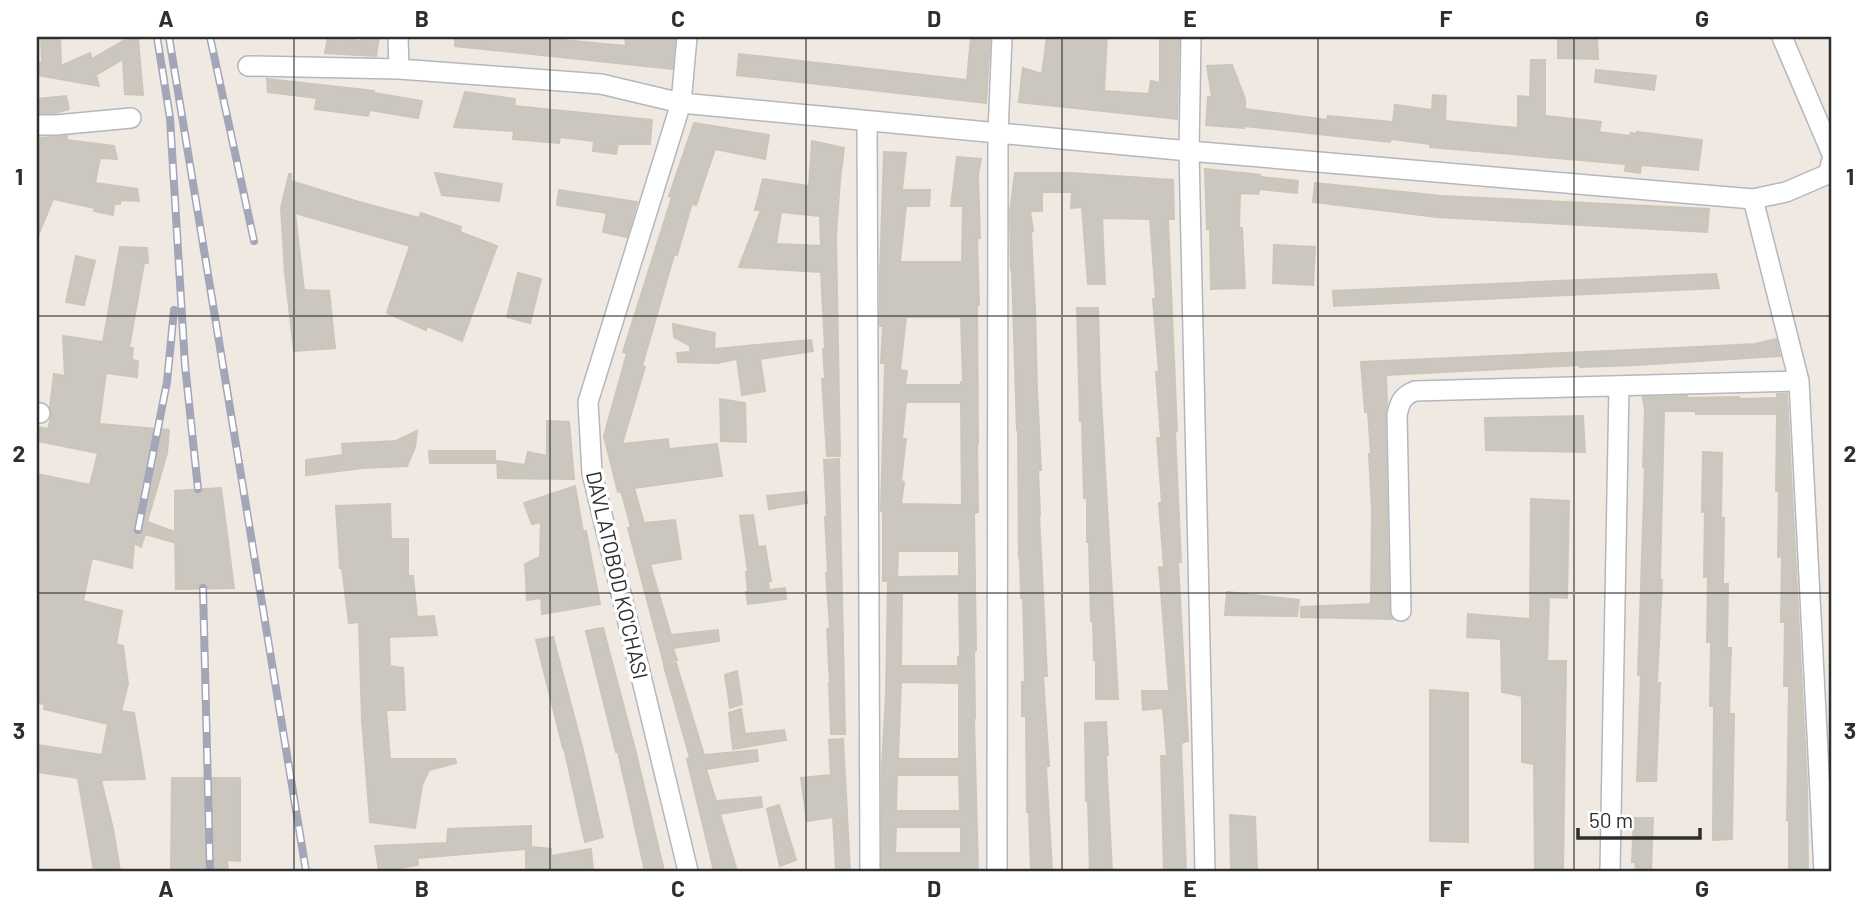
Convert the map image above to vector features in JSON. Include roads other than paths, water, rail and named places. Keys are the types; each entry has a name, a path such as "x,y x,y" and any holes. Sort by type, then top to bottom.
{"street":[{"path":"398,37 399,69"},
{"name":"DAVLATOBOD KO'CHASI","path":"687,37 681,103 588,402 592,473 688,871"},
{"path":"998,871 998,133 1002,37"},
{"path":"1191,37 1189,151 1205,871"},
{"path":"1782,37 1823,107 1832,154"},
{"path":"248,66 399,69 601,84 681,103 1189,151 1753,199 1786,192 1828,174 1832,160"},
{"path":"37,125 131,118"},
{"path":"867,121 870,871"},
{"path":"1753,199 1799,381 1824,871"},
{"path":"1401,611 1397,415 1399,403 1405,395 1415,391 1799,381"},
{"path":"1610,871 1619,386"}],"railway":[{"path":"157,37 170,118 185,365 198,489"},
{"path":"169,37 306,871"},
{"path":"210,37 254,241"},
{"path":"138,530 167,382 174,310"},
{"path":"203,588 210,871"}]}
